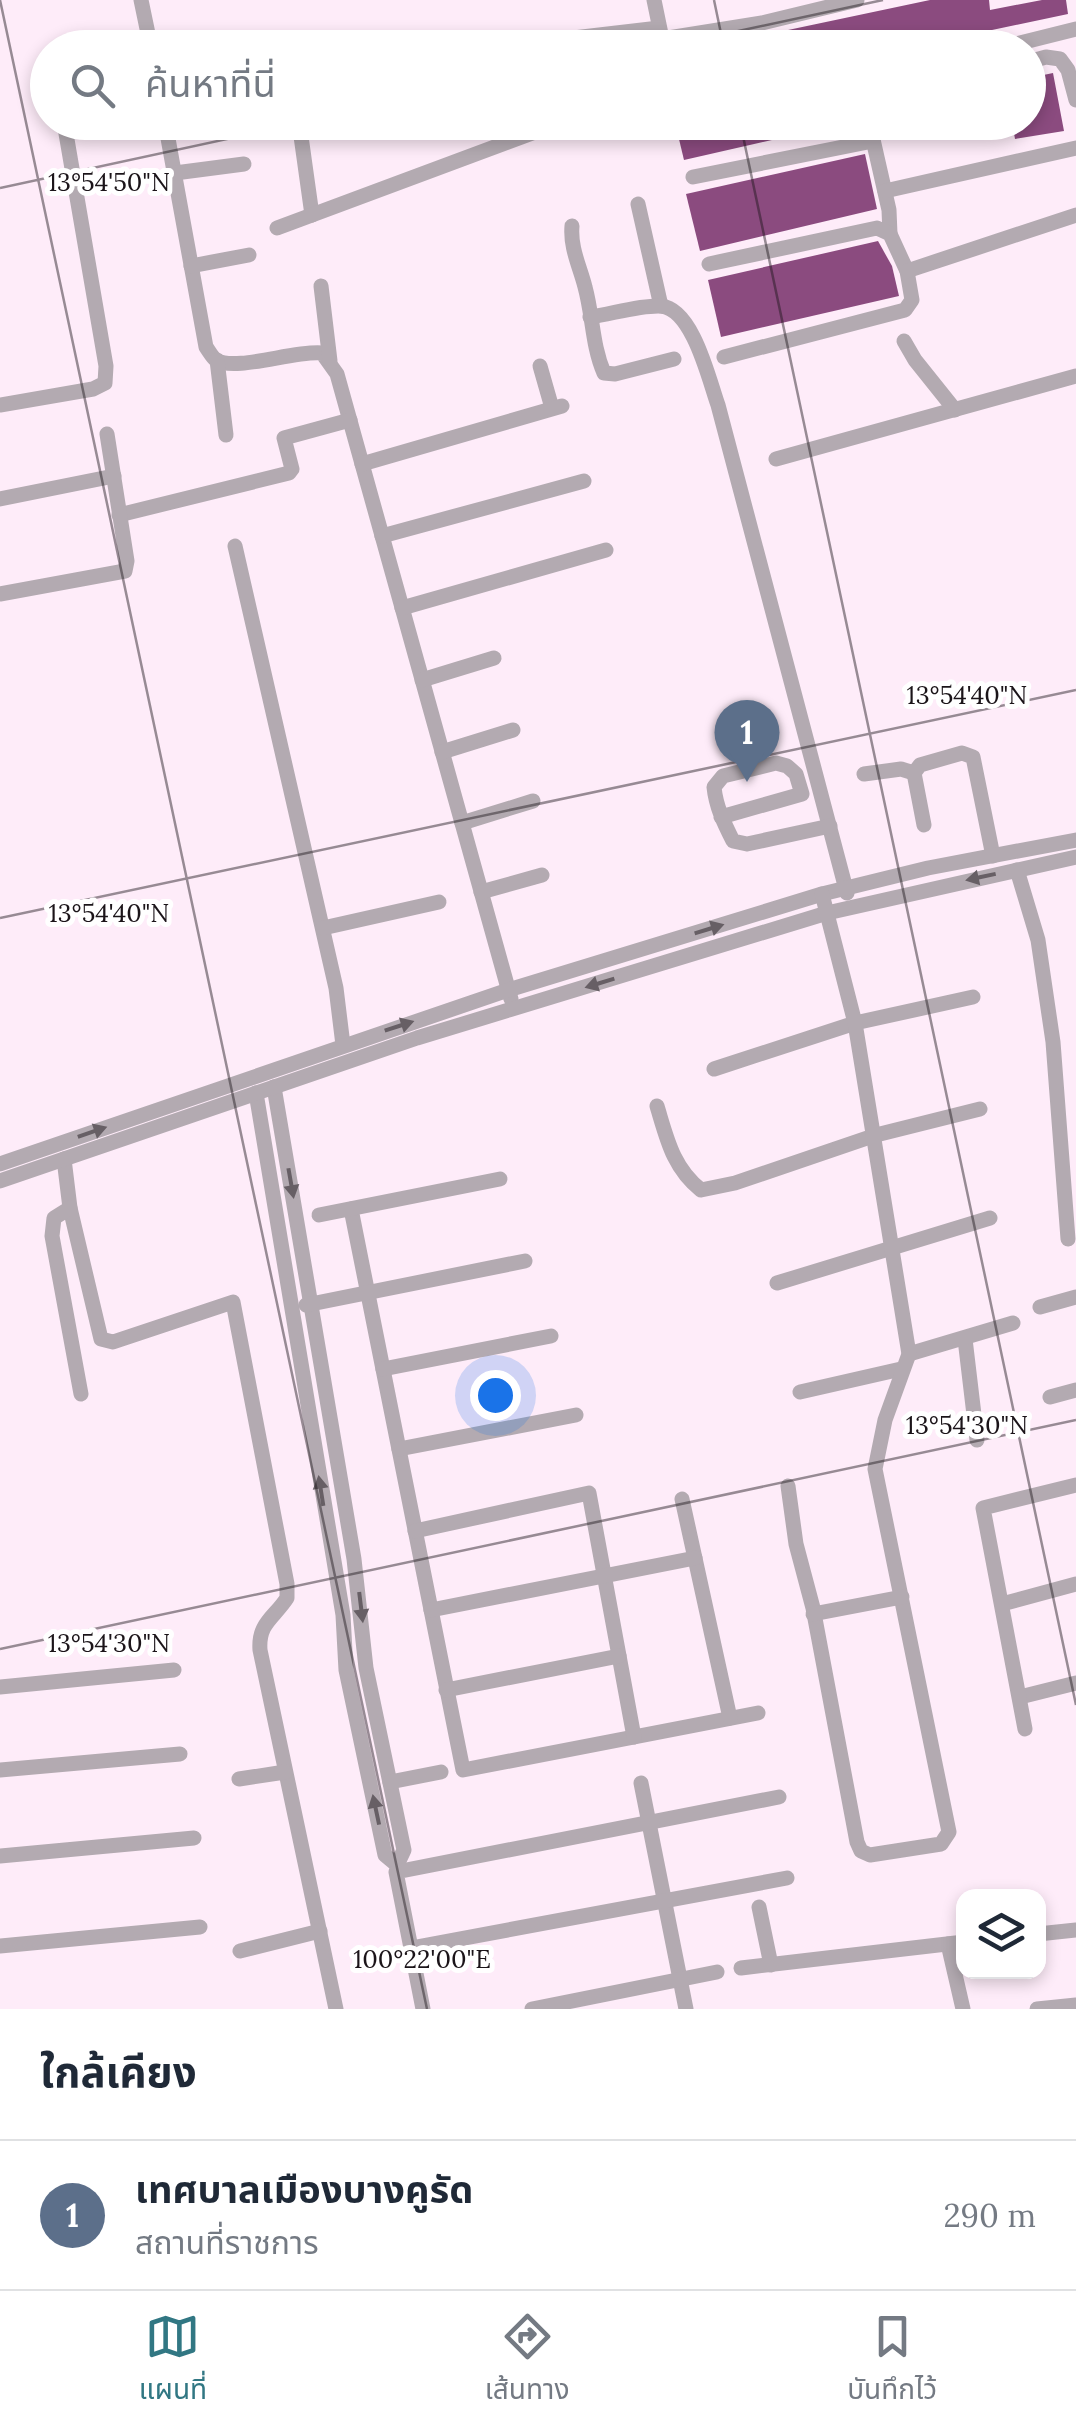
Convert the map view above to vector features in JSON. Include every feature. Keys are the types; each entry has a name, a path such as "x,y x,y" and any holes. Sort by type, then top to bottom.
{"street":[{"path":"141,0 148,30"},
{"path":"654,0 660,30"},
{"path":"715,30 857,0"},
{"path":"1046,36 1076,29"},
{"path":"1046,57 1060,59 1068,70 1075,94"},
{"path":"0,405 93,389 106,383 67,140"},
{"path":"169,140 206,346 216,360 226,435"},
{"path":"301,140 312,216"},
{"path":"277,228 514,140"},
{"path":"693,177 873,141 890,234 907,271 912,300 905,310 724,358"},
{"path":"884,191 1076,148"},
{"path":"175,172 244,164"},
{"path":"638,204 662,306"},
{"path":"907,271 1076,216"},
{"path":"572,226 571,240 604,372 615,374 674,359"},
{"path":"709,264 877,228 890,234"},
{"path":"192,266 250,255"},
{"path":"320,286 330,362"},
{"path":"590,317 662,306 676,311 697,344 718,405 850,907"},
{"path":"904,341 914,360 955,410"},
{"path":"216,360 234,364 322,353 337,374 514,1009"},
{"path":"362,464 557,407 540,366"},
{"path":"776,459 1076,376"},
{"path":"120,515 290,473 286,436 350,420"},
{"path":"0,594 125,570 127,561 107,434"},
{"path":"0,499 114,476"},
{"path":"382,536 584,481"},
{"path":"236,546 336,988 342,1045"},
{"path":"402,608 606,550"},
{"path":"422,680 494,658"},
{"path":"442,752 513,730"},
{"path":"924,825 914,773 920,765 962,752 973,757 993,856"},
{"path":"802,794 796,774 788,766 776,763 723,776 714,788 721,816 738,844 830,826"},
{"path":"864,774 902,769 914,773"},
{"path":"721,816 820,788"},
{"path":"462,823 532,801"},
{"path":"0,1164 508,990 822,894 1076,840"},
{"path":"0,1181 514,1009 826,913 1076,857"},
{"path":"1016,870 1038,940 1048,1008 1068,1239"},
{"path":"481,892 542,875"},
{"path":"788,1486 796,1544 860,1851 870,1855 941,1844 949,1832 875,1469 884,1420 905,1362 892,1250 855,1023 822,894"},
{"path":"323,928 440,902"},
{"path":"714,1069 855,1023 973,997"},
{"path":"274,1087 348,1520 366,1668 404,1850 397,1869 422,2009"},
{"path":"256,1093 343,1615 346,1670 385,1855 397,1869"},
{"path":"657,1106 672,1156 685,1178 700,1190 735,1183 876,1135 980,1108"},
{"path":"64,1159 70,1208 101,1339 112,1342 232,1302 288,1584 288,1598 266,1620 259,1635 336,2009"},
{"path":"319,1215 500,1179"},
{"path":"70,1208 54,1218 52,1236 81,1394"},
{"path":"351,1209 462,1770 758,1713"},
{"path":"776,1283 990,1218"},
{"path":"292,1308 526,1261"},
{"path":"1040,1307 1076,1296"},
{"path":"800,1392 905,1362 1013,1323"},
{"path":"383,1369 551,1336"},
{"path":"965,1339 977,1440"},
{"path":"1050,1397 1076,1390"},
{"path":"399,1449 576,1415"},
{"path":"1026,1728 983,1508 1076,1485"},
{"path":"415,1531 589,1493 634,1737"},
{"path":"682,1499 730,1718"},
{"path":"327,1525 348,1520"},
{"path":"431,1610 695,1558"},
{"path":"333,1562 354,1559"},
{"path":"1002,1604 1076,1584"},
{"path":"813,1614 902,1597"},
{"path":"446,1690 620,1656"},
{"path":"0,1687 174,1670"},
{"path":"1020,1697 1076,1683"},
{"path":"0,1770 180,1754"},
{"path":"239,1779 285,1772"},
{"path":"390,1782 440,1772"},
{"path":"640,1783 686,2009"},
{"path":"397,1869 779,1797"},
{"path":"0,1856 194,1838"},
{"path":"411,1948 787,1878"},
{"path":"759,1907 771,1965"},
{"path":"0,1946 200,1927"},
{"path":"240,1951 320,1930"},
{"path":"1046,1933 1076,1930"},
{"path":"741,1968 956,1943"},
{"path":"532,2009 717,1972"},
{"path":"960,1979 964,2009"},
{"path":"1037,2009 1076,2005"}],"building":[{"path":"930,0 989,0 990,10 1042,0 1066,0 1068,14 992,30 788,30"},
{"path":"1053,73 1064,131 1046,134 1046,74"},
{"path":"679,140 772,140 684,160"},
{"path":"865,154 877,209 700,251 686,194"},
{"path":"878,241 892,266 899,296 721,337 708,280"}],"place":[{"name":"เทศบาลเมืองบางคูรัด","path":"747,782"}]}
